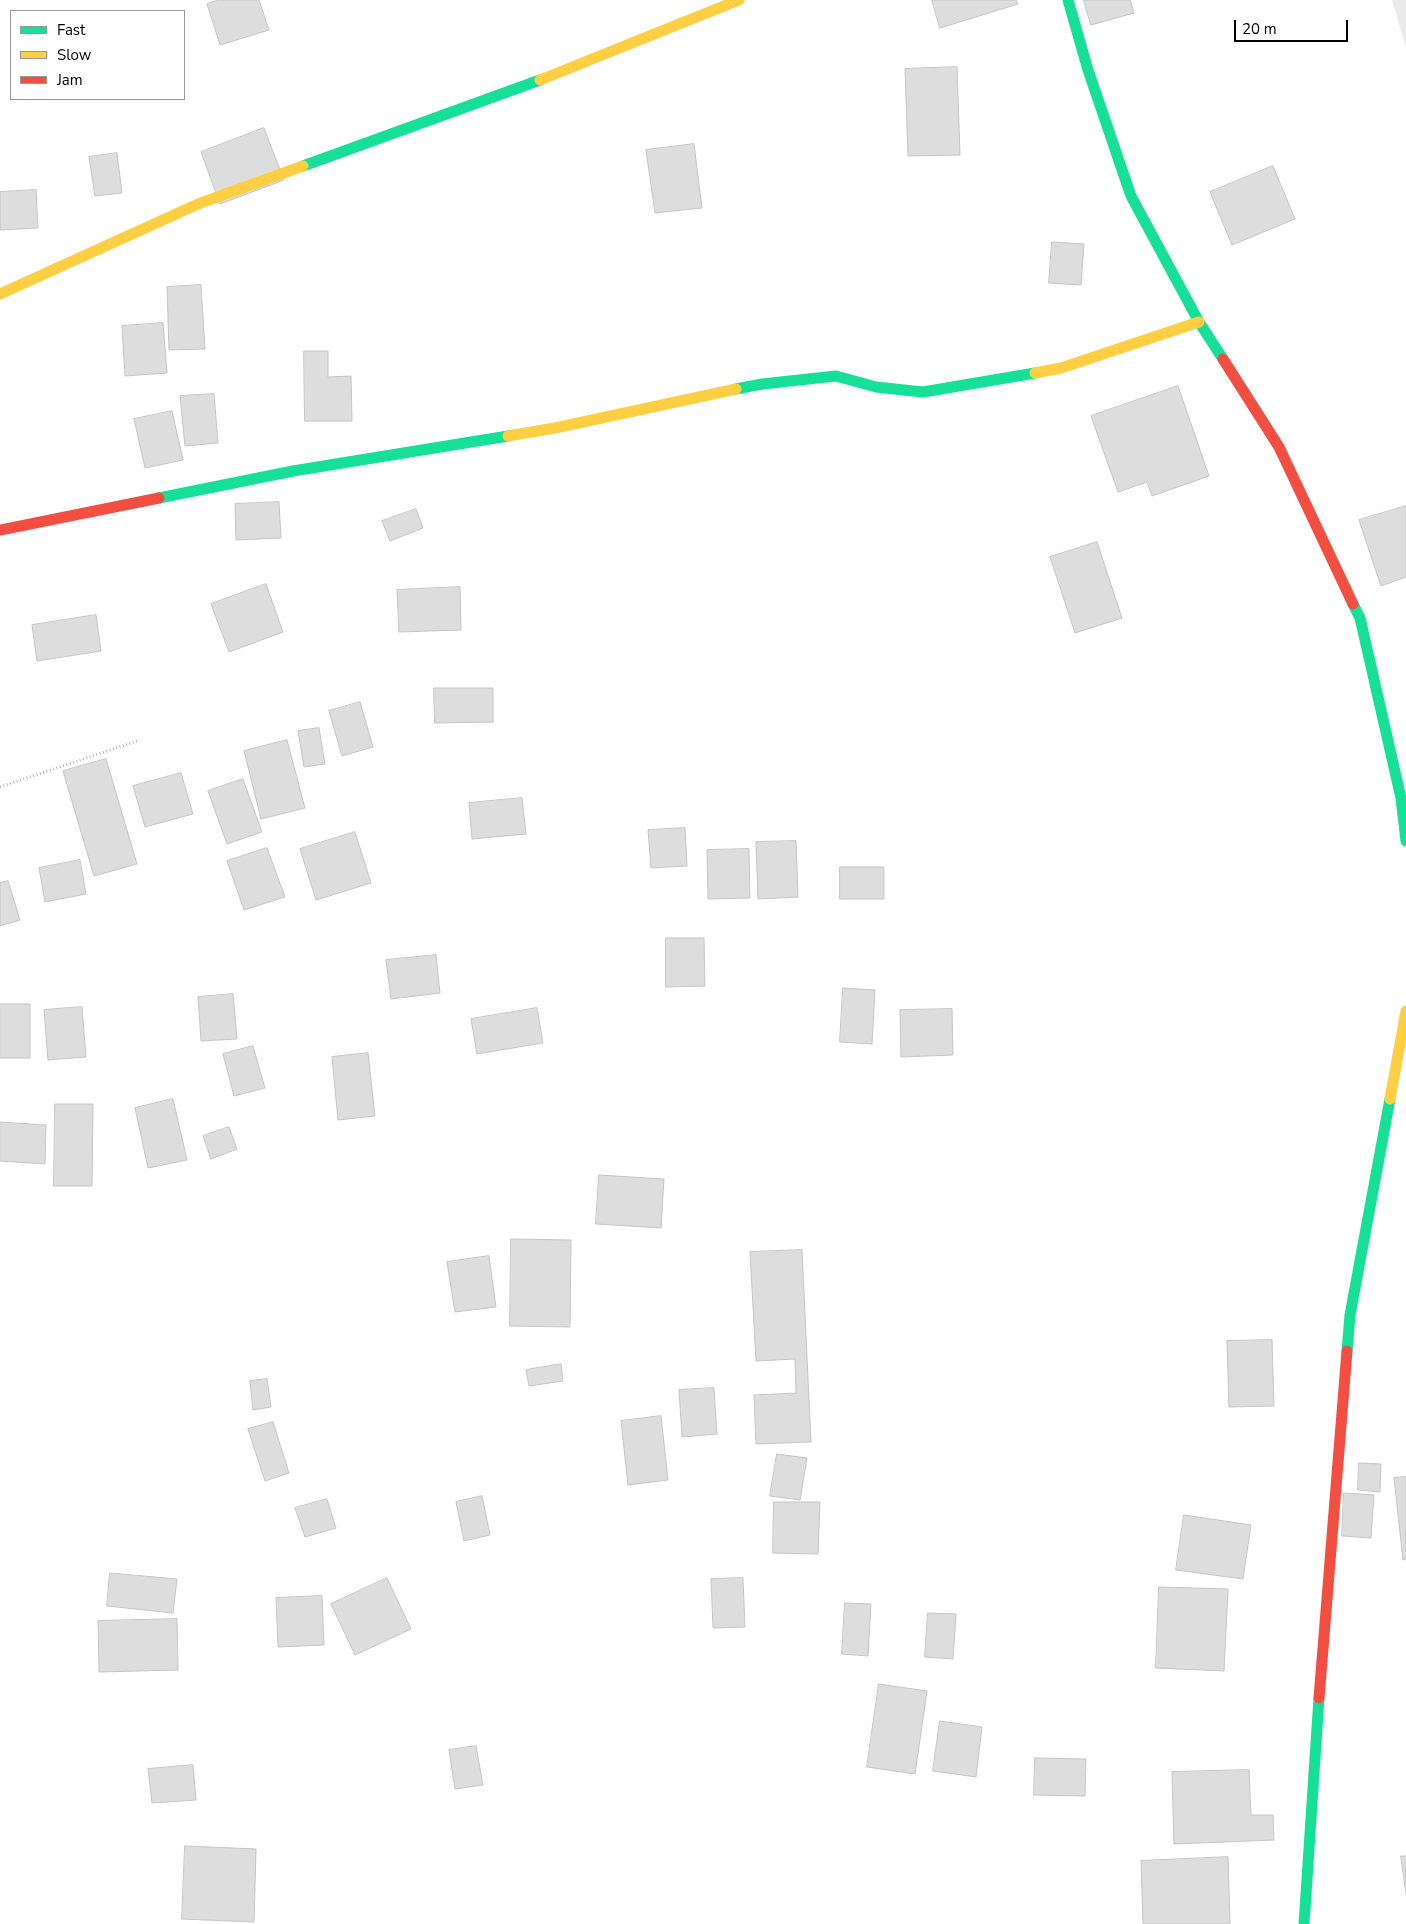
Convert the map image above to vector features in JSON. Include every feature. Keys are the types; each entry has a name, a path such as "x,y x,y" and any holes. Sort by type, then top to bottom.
{"street":[{"path":"0,294 198,204 591,61 740,0"},
{"path":"1068,0 1088,70 1131,196 1199,322 1279,447 1360,618 1401,798 1406,841"},
{"path":"0,530 293,471 554,428 762,384 836,376 876,387 923,392 1061,368 1199,322"},
{"path":"1304,1924 1325,1612 1350,1315 1406,1011"}],"path":[{"path":"0,787 137,741"}],"shaded area":[{"path":"1392,0 1406,0 1406,48"}],"building":[{"path":"219,0 259,0 269,30 220,45 207,4"},
{"path":"932,0 1016,0 1018,4 940,28"},
{"path":"1084,0 1130,0 1134,13 1091,25"},
{"path":"957,67 960,155 908,156 905,69"},
{"path":"264,128 284,180 220,204 201,152"},
{"path":"694,144 702,208 655,213 646,150"},
{"path":"117,153 122,193 95,196 89,157"},
{"path":"1273,166 1295,219 1232,245 1210,192"},
{"path":"36,190 38,228 0,230 0,192"},
{"path":"1052,242 1084,244 1081,285 1049,283"},
{"path":"201,285 205,349 169,350 167,287"},
{"path":"163,323 167,373 125,376 122,326"},
{"path":"304,351 328,351 328,377 351,376 352,421 305,421"},
{"path":"1178,386 1209,476 1152,496 1147,482 1118,492 1091,416"},
{"path":"214,394 218,443 185,446 180,396"},
{"path":"172,411 183,460 145,468 134,419"},
{"path":"279,502 281,538 236,540 235,504"},
{"path":"1406,506 1406,577 1381,586 1359,520"},
{"path":"416,509 423,528 390,541 382,521"},
{"path":"1097,542 1122,618 1075,633 1050,557"},
{"path":"266,584 283,632 229,652 211,604"},
{"path":"460,587 461,630 399,632 397,590"},
{"path":"96,615 101,651 37,661 32,625"},
{"path":"434,688 493,688 493,722 435,723"},
{"path":"360,702 373,747 342,756 329,711"},
{"path":"319,728 325,764 304,767 298,731"},
{"path":"287,740 305,808 261,819 244,751"},
{"path":"106,759 137,864 94,876 63,771"},
{"path":"181,773 193,814 145,827 133,786"},
{"path":"243,779 262,832 227,844 208,791"},
{"path":"522,798 526,834 472,839 469,803"},
{"path":"685,828 687,866 651,868 648,830"},
{"path":"355,832 371,883 316,900 300,849"},
{"path":"796,841 798,897 758,899 756,842"},
{"path":"267,848 285,897 244,910 227,861"},
{"path":"749,849 750,898 708,899 707,850"},
{"path":"80,860 86,894 45,902 39,868"},
{"path":"840,867 884,867 884,899 840,899"},
{"path":"8,881 20,920 0,926 0,883"},
{"path":"666,938 704,938 705,986 666,987"},
{"path":"436,955 440,993 391,999 386,960"},
{"path":"843,988 875,990 872,1044 840,1042"},
{"path":"233,994 237,1039 201,1041 198,997"},
{"path":"0,1004 30,1004 30,1058 0,1058"},
{"path":"82,1007 86,1057 48,1060 44,1010"},
{"path":"537,1008 543,1043 477,1054 471,1019"},
{"path":"952,1009 953,1055 901,1057 900,1010"},
{"path":"253,1046 265,1088 234,1096 223,1054"},
{"path":"368,1053 375,1116 338,1120 332,1057"},
{"path":"173,1099 187,1160 148,1168 135,1108"},
{"path":"55,1104 93,1104 92,1186 54,1186"},
{"path":"0,1122 46,1125 45,1164 0,1161"},
{"path":"229,1127 237,1149 211,1159 203,1136"},
{"path":"599,1175 664,1179 661,1228 596,1224"},
{"path":"511,1239 571,1240 570,1327 510,1326"},
{"path":"802,1250 811,1442 756,1444 754,1395 796,1393 795,1359 756,1361 750,1252"},
{"path":"489,1256 496,1307 455,1312 447,1262"},
{"path":"1272,1340 1274,1406 1229,1407 1227,1341"},
{"path":"561,1364 563,1381 529,1386 526,1370"},
{"path":"267,1379 271,1407 253,1410 250,1381"},
{"path":"714,1388 717,1434 682,1437 679,1390"},
{"path":"661,1416 668,1480 628,1485 621,1421"},
{"path":"273,1422 289,1473 265,1481 248,1429"},
{"path":"777,1454 807,1458 800,1500 770,1496"},
{"path":"1359,1463 1381,1464 1380,1492 1358,1490"},
{"path":"1406,1477 1406,1559 1403,1560 1394,1478"},
{"path":"1344,1493 1374,1495 1371,1538 1342,1536"},
{"path":"482,1496 490,1535 464,1541 456,1502"},
{"path":"327,1499 336,1528 305,1537 295,1508"},
{"path":"774,1502 820,1502 818,1554 773,1553"},
{"path":"1184,1515 1251,1525 1243,1579 1176,1570"},
{"path":"110,1573 177,1579 173,1613 107,1606"},
{"path":"387,1578 411,1629 355,1655 331,1604"},
{"path":"743,1578 745,1627 713,1628 711,1579"},
{"path":"1159,1587 1228,1589 1224,1671 1156,1668"},
{"path":"322,1596 324,1645 278,1647 276,1598"},
{"path":"845,1603 871,1604 868,1656 842,1654"},
{"path":"928,1613 956,1614 953,1659 925,1657"},
{"path":"177,1619 178,1670 99,1672 98,1621"},
{"path":"879,1684 927,1691 915,1774 867,1767"},
{"path":"940,1721 982,1727 976,1777 933,1771"},
{"path":"476,1746 483,1785 455,1789 449,1750"},
{"path":"1035,1758 1086,1759 1085,1796 1034,1795"},
{"path":"193,1765 196,1800 152,1803 148,1769"},
{"path":"1249,1770 1251,1815 1273,1815 1274,1840 1174,1844 1172,1772"},
{"path":"185,1846 256,1849 254,1922 182,1919"},
{"path":"1401,1856 1406,1856 1406,1893"},
{"path":"1228,1857 1230,1924 1143,1924 1141,1861"}],"traffic: fast":[{"path":"1068,0 1088,70 1131,196 1199,322 1223,359"},
{"path":"303,166 540,80"},
{"path":"736,389 762,384 836,376 876,387 923,392 1035,373"},
{"path":"159,498 293,471 508,436"},
{"path":"1353,604 1360,618 1401,798 1406,841"},
{"path":"1347,1351 1350,1315 1390,1099"},
{"path":"1304,1924 1319,1698"}],"traffic: slow":[{"path":"540,80 739,0"},
{"path":"0,294 198,204 303,166"},
{"path":"1035,373 1061,368 1199,322"},
{"path":"508,436 555,428 736,389"},
{"path":"1390,1099 1406,1011"}],"traffic: jam":[{"path":"1223,359 1279,447 1353,604"},
{"path":"0,530 159,498"},
{"path":"1319,1698 1347,1351"}]}
